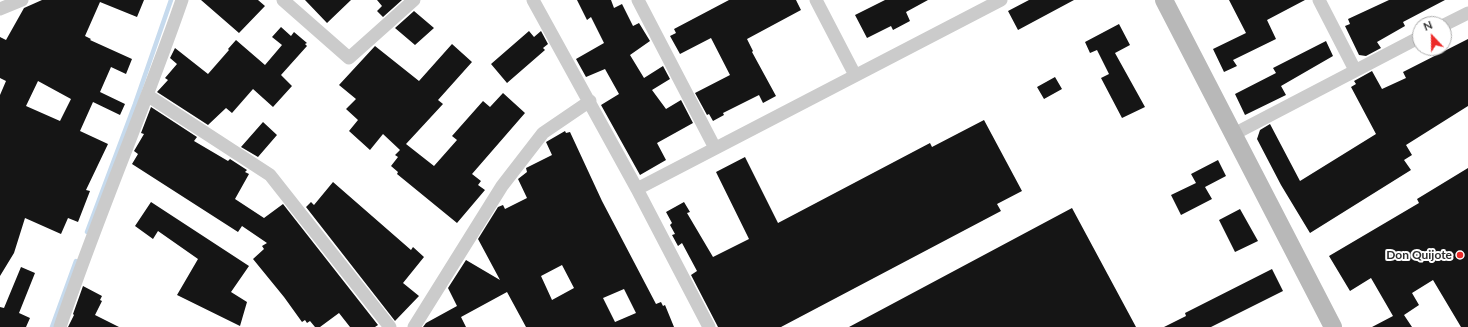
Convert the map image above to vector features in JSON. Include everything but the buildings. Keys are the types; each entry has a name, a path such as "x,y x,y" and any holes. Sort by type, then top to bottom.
{"street":[{"path":"0,9 22,0"},
{"path":"60,327 83,257 147,95 182,0"},
{"path":"284,0 349,58 414,0"},
{"path":"534,0 637,189 709,327"},
{"path":"638,0 715,148"},
{"path":"816,0 855,75"},
{"path":"637,189 1001,0"},
{"path":"1164,0 1333,327"},
{"path":"1319,0 1356,70"},
{"path":"1452,21 1468,12"},
{"path":"1234,134 1412,41"},
{"path":"147,95 270,174 390,327"},
{"path":"414,327 502,186 543,133 590,102"}],"waterway":[{"path":"87,232 135,104 171,0"},
{"path":"52,327 76,261"}],"place":[{"name":"Don Quijote","path":"1460,255"}]}
